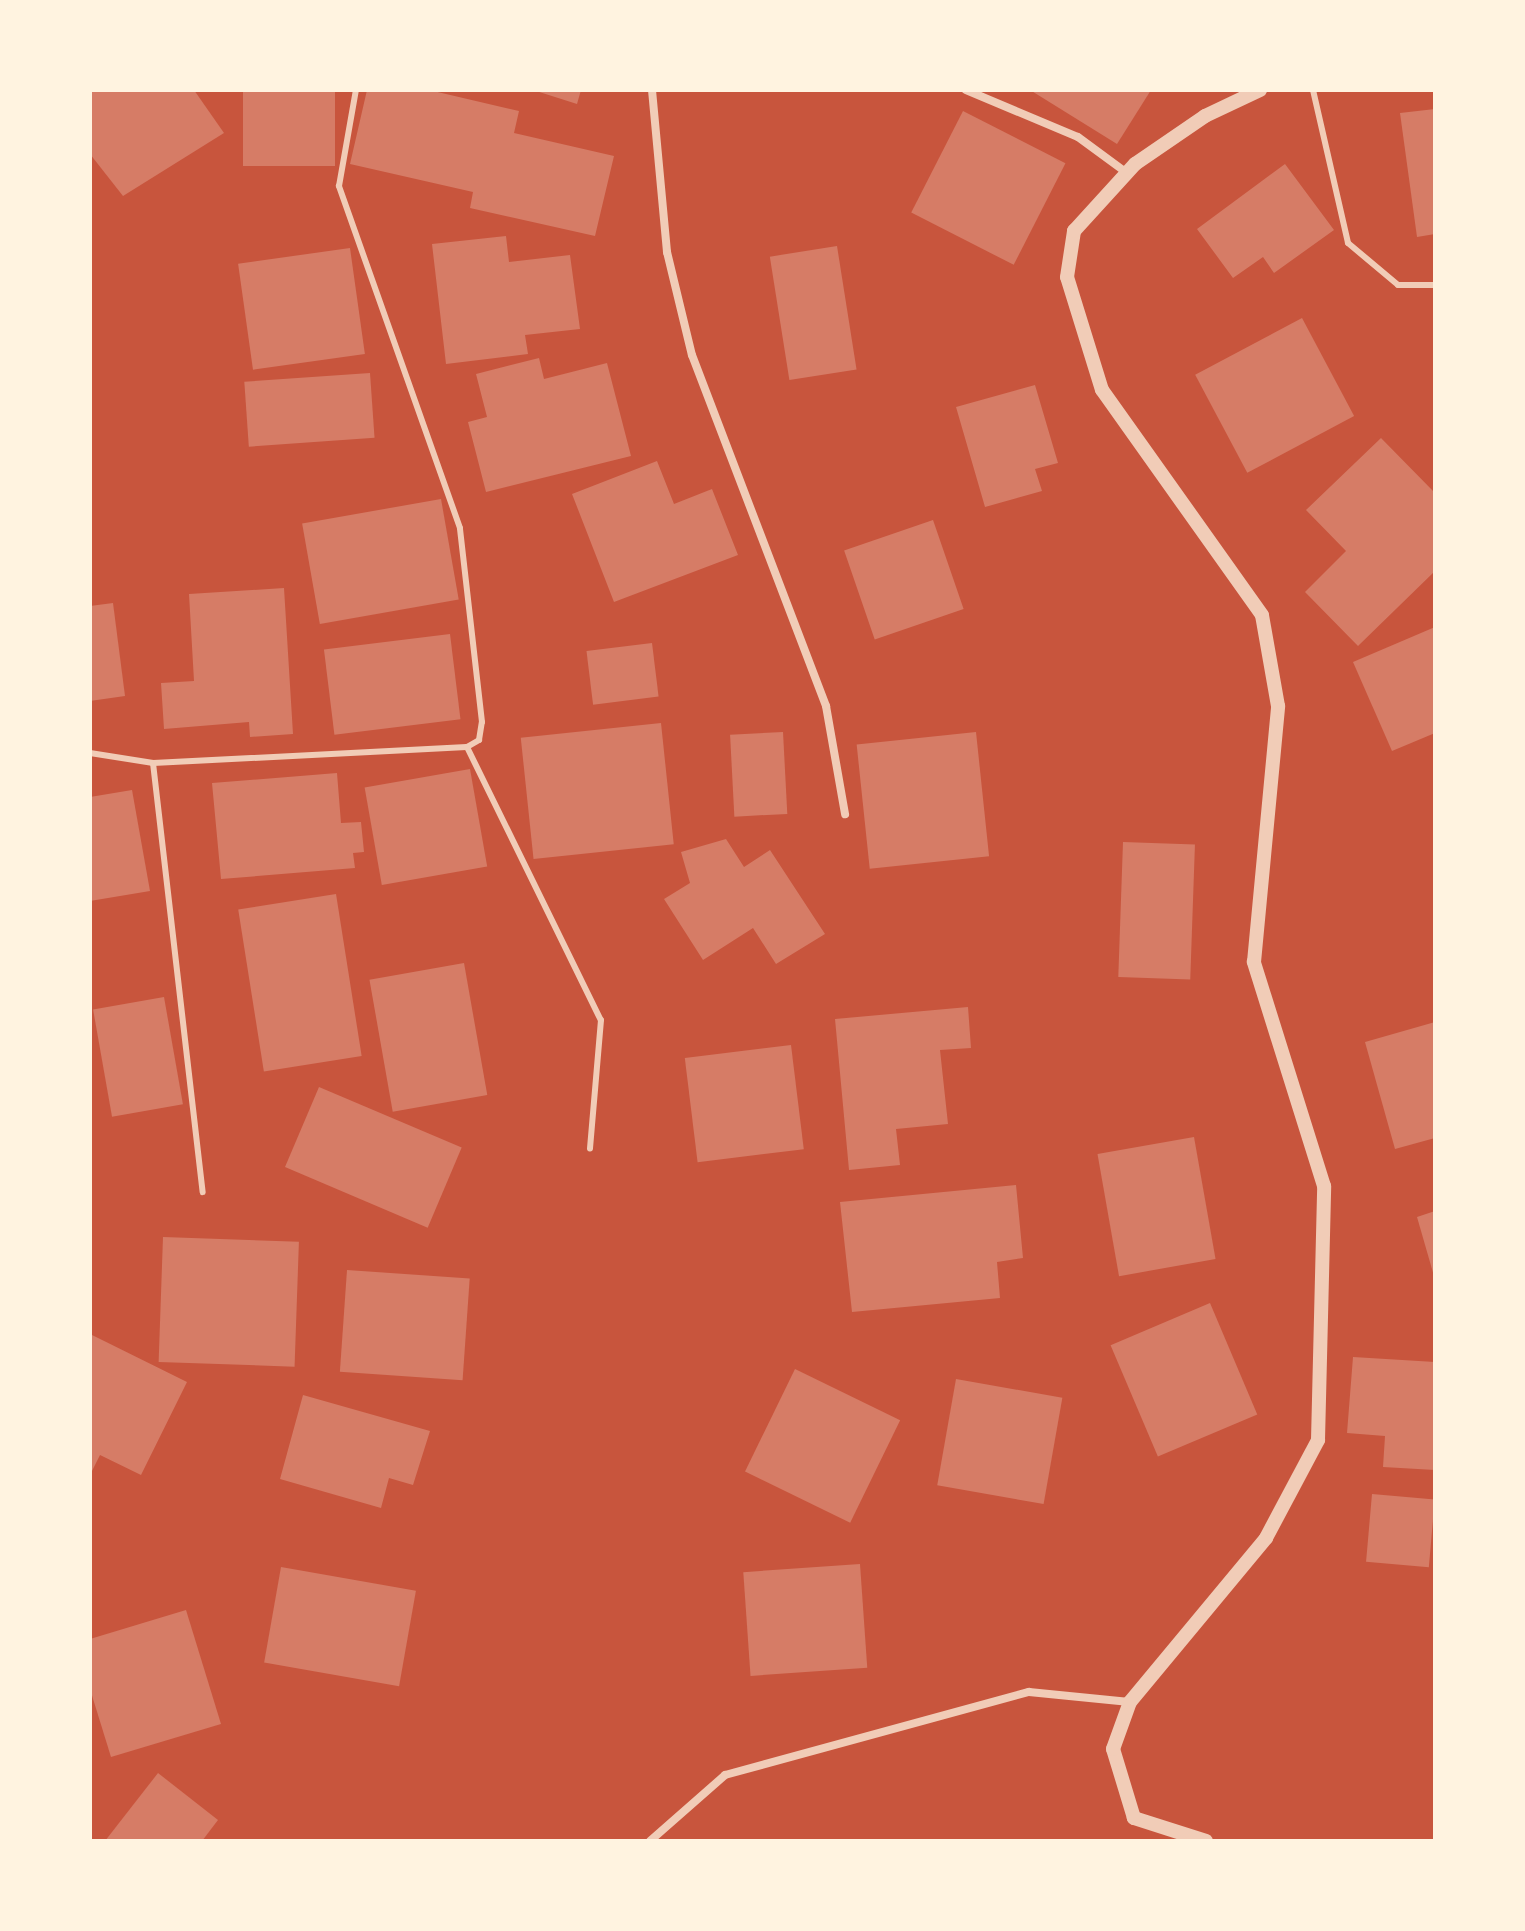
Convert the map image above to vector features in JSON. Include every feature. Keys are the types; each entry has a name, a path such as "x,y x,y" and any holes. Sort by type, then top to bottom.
{"street":[{"path":"652,90 667,252 692,355 826,706 845,814"},
{"path":"966,90 1078,137 1127,173"},
{"path":"1206,1841 1134,1818 1113,1749 1130,1702 1266,1538 1318,1440 1324,1186 1254,962 1278,706 1262,615 1102,390 1067,277 1074,231 1127,173 1205,116 1260,90"},
{"path":"650,1841 725,1775 1029,1692 1130,1702"}],"lane":[{"path":"90,753 153,763 467,747 479,740 482,722 460,528 339,186 356,90"},
{"path":"1313,90 1348,243 1398,285 1435,285"},
{"path":"467,747 601,1020 590,1149"},
{"path":"153,763 203,1192"}],"building":[{"path":"90,90 194,90 224,133 123,196 90,154"},
{"path":"243,90 335,90 335,166 243,166"},
{"path":"367,90 429,90 519,111 514,133 614,156 595,236 470,208 473,192 350,164"},
{"path":"533,90 581,90 577,104"},
{"path":"1030,90 1151,90 1117,144"},
{"path":"1435,109 1435,234 1417,237 1400,113"},
{"path":"963,111 1065,163 1014,265 911,213"},
{"path":"1285,164 1334,230 1274,273 1263,257 1233,278 1197,229"},
{"path":"506,236 509,262 570,255 580,329 525,335 528,354 446,364 432,244"},
{"path":"837,246 857,369 789,380 770,257"},
{"path":"350,248 365,354 253,370 238,264"},
{"path":"1302,318 1354,416 1247,473 1195,375"},
{"path":"539,358 544,379 607,363 631,456 486,492 468,422 487,417 476,374"},
{"path":"370,373 375,438 249,447 244,382"},
{"path":"1035,385 1058,463 1035,469 1042,491 985,507 956,407"},
{"path":"1381,438 1435,493 1435,571 1358,646 1305,592 1346,551 1306,510"},
{"path":"657,461 674,504 712,489 738,555 614,602 572,494"},
{"path":"441,499 459,599 320,624 302,523"},
{"path":"933,520 964,609 875,639 844,551"},
{"path":"284,588 293,734 250,737 249,722 164,729 161,683 194,681 189,594"},
{"path":"113,603 125,696 90,701 90,606"},
{"path":"1435,627 1435,733 1392,751 1353,662"},
{"path":"450,634 460,719 334,735 324,649"},
{"path":"652,643 659,697 593,705 586,651"},
{"path":"661,723 674,844 534,859 521,738"},
{"path":"783,732 787,814 734,817 730,735"},
{"path":"976,732 989,856 870,869 857,745"},
{"path":"470,769 487,866 382,885 365,788"},
{"path":"337,773 341,823 361,822 364,852 353,853 355,868 221,879 212,783"},
{"path":"132,790 150,891 90,901 90,797"},
{"path":"726,839 744,867 770,850 825,934 776,964 753,928 703,960 664,899 690,883 681,852"},
{"path":"1123,842 1195,845 1190,979 1118,977"},
{"path":"336,894 362,1056 264,1071 238,909"},
{"path":"464,963 487,1095 393,1112 369,980"},
{"path":"164,997 183,1104 112,1117 93,1010"},
{"path":"968,1007 971,1048 940,1050 948,1124 896,1129 900,1165 849,1170 835,1019"},
{"path":"1435,1022 1435,1138 1395,1149 1365,1042"},
{"path":"791,1045 804,1149 698,1162 685,1058"},
{"path":"319,1087 462,1148 428,1228 285,1167"},
{"path":"1194,1137 1216,1259 1119,1276 1097,1154"},
{"path":"1016,1185 1023,1258 997,1262 1000,1298 852,1312 840,1202"},
{"path":"1435,1211 1435,1276 1434,1276 1417,1217"},
{"path":"163,1237 299,1242 295,1367 159,1362"},
{"path":"347,1270 470,1279 463,1380 340,1372"},
{"path":"1210,1303 1257,1414 1158,1457 1111,1345"},
{"path":"90,1334 187,1382 141,1475 100,1455 90,1475"},
{"path":"1353,1357 1435,1362 1435,1470 1383,1467 1385,1436 1347,1433"},
{"path":"795,1369 900,1420 850,1523 745,1471"},
{"path":"956,1379 1062,1398 1044,1504 937,1485"},
{"path":"303,1395 430,1431 413,1485 389,1478 381,1508 280,1479"},
{"path":"1372,1494 1435,1499 1429,1567 1366,1562"},
{"path":"860,1564 867,1668 751,1676 743,1572"},
{"path":"281,1567 416,1591 399,1686 264,1663"},
{"path":"186,1610 221,1724 111,1757 90,1689 90,1639"},
{"path":"158,1773 218,1820 202,1841 105,1841"}]}
